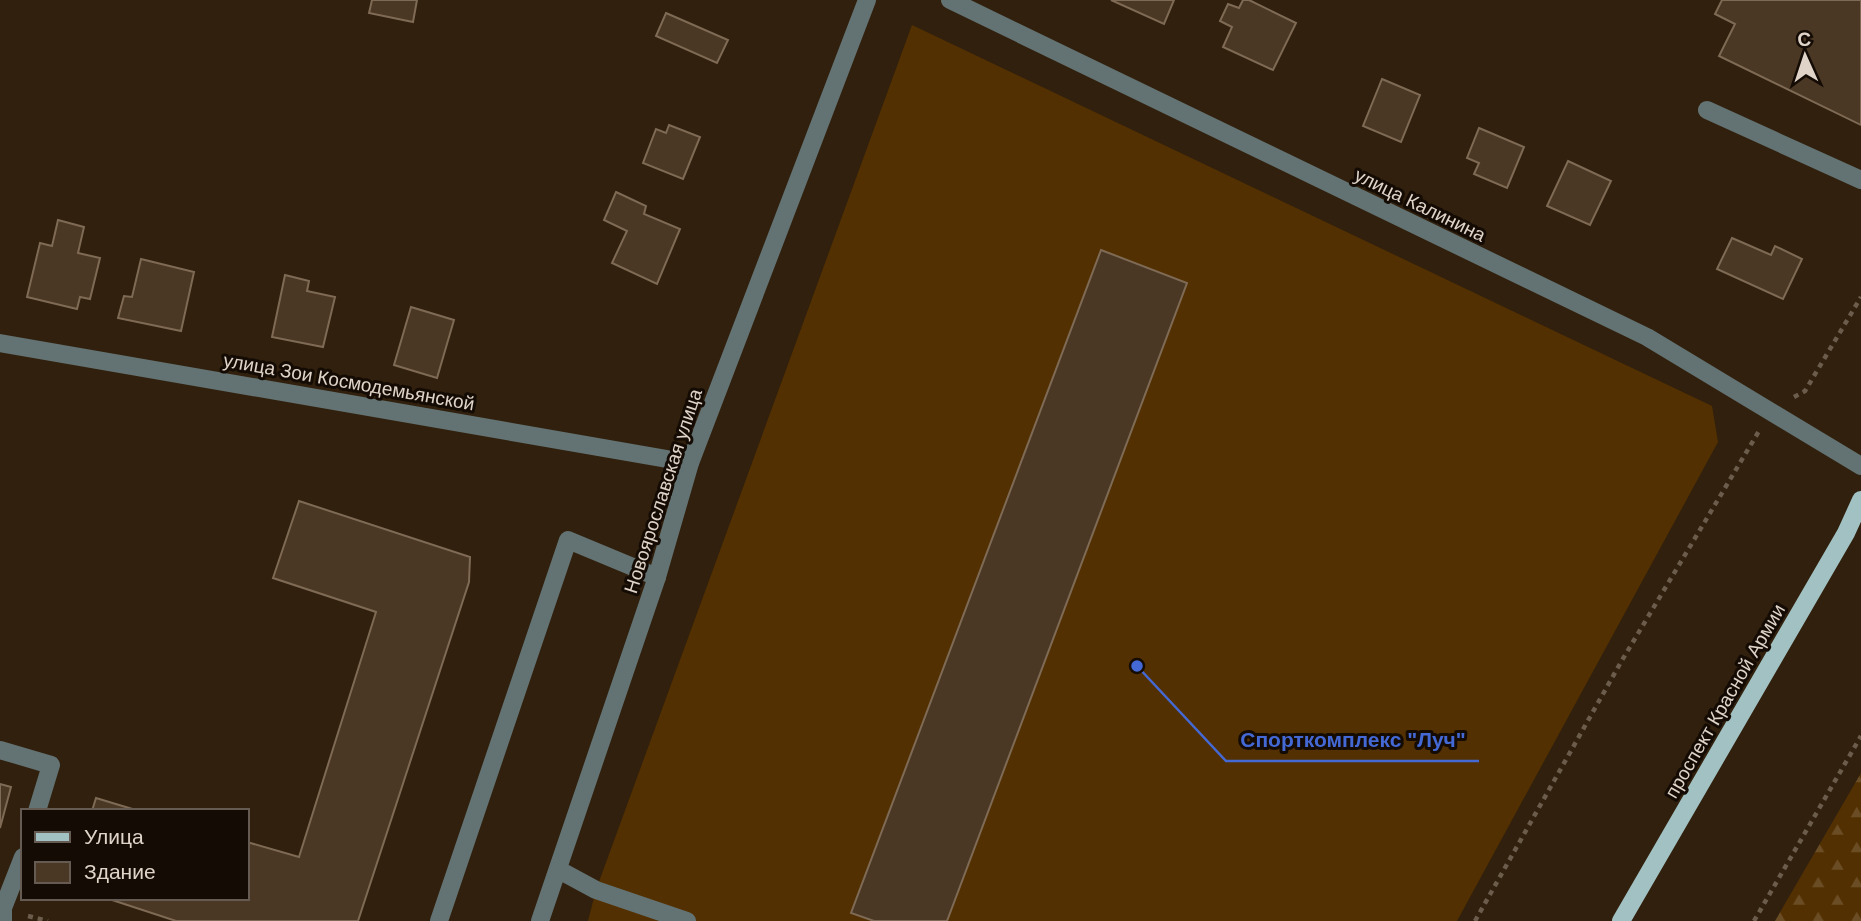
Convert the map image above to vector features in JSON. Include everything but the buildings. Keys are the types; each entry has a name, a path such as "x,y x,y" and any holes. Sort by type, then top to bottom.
{"main road":[{"name":"проспект Красной Армии","path":"1621,921 1846,533 1861,500"}],"street":[{"name":"Новоярославская улица","path":"540,921 657,577 691,463 867,0"},
{"name":"улица Калинина","path":"950,0 1647,337 1861,466"},
{"path":"1707,110 1861,180"},
{"name":"улица Зои Космодемьянской","path":"0,343 691,463"},
{"path":"439,921 568,540 657,577"},
{"path":"0,750 51,765 38,809"},
{"path":"4,921 3,908 21,862"},
{"path":"559,870 596,890 687,921"}],"path":[{"path":"1475,921 1621,662 1770,412 1805,391 1861,297"},
{"path":"1754,921 1861,736"}],"green space":[{"path":"912,25 1712,406 1718,442 1457,921 588,921 596,890"},
{"path":"1861,773 1861,921 1775,921"}],"place":[{"name":"Спорткомплекс \"Луч\"","path":"1137,666"}]}
